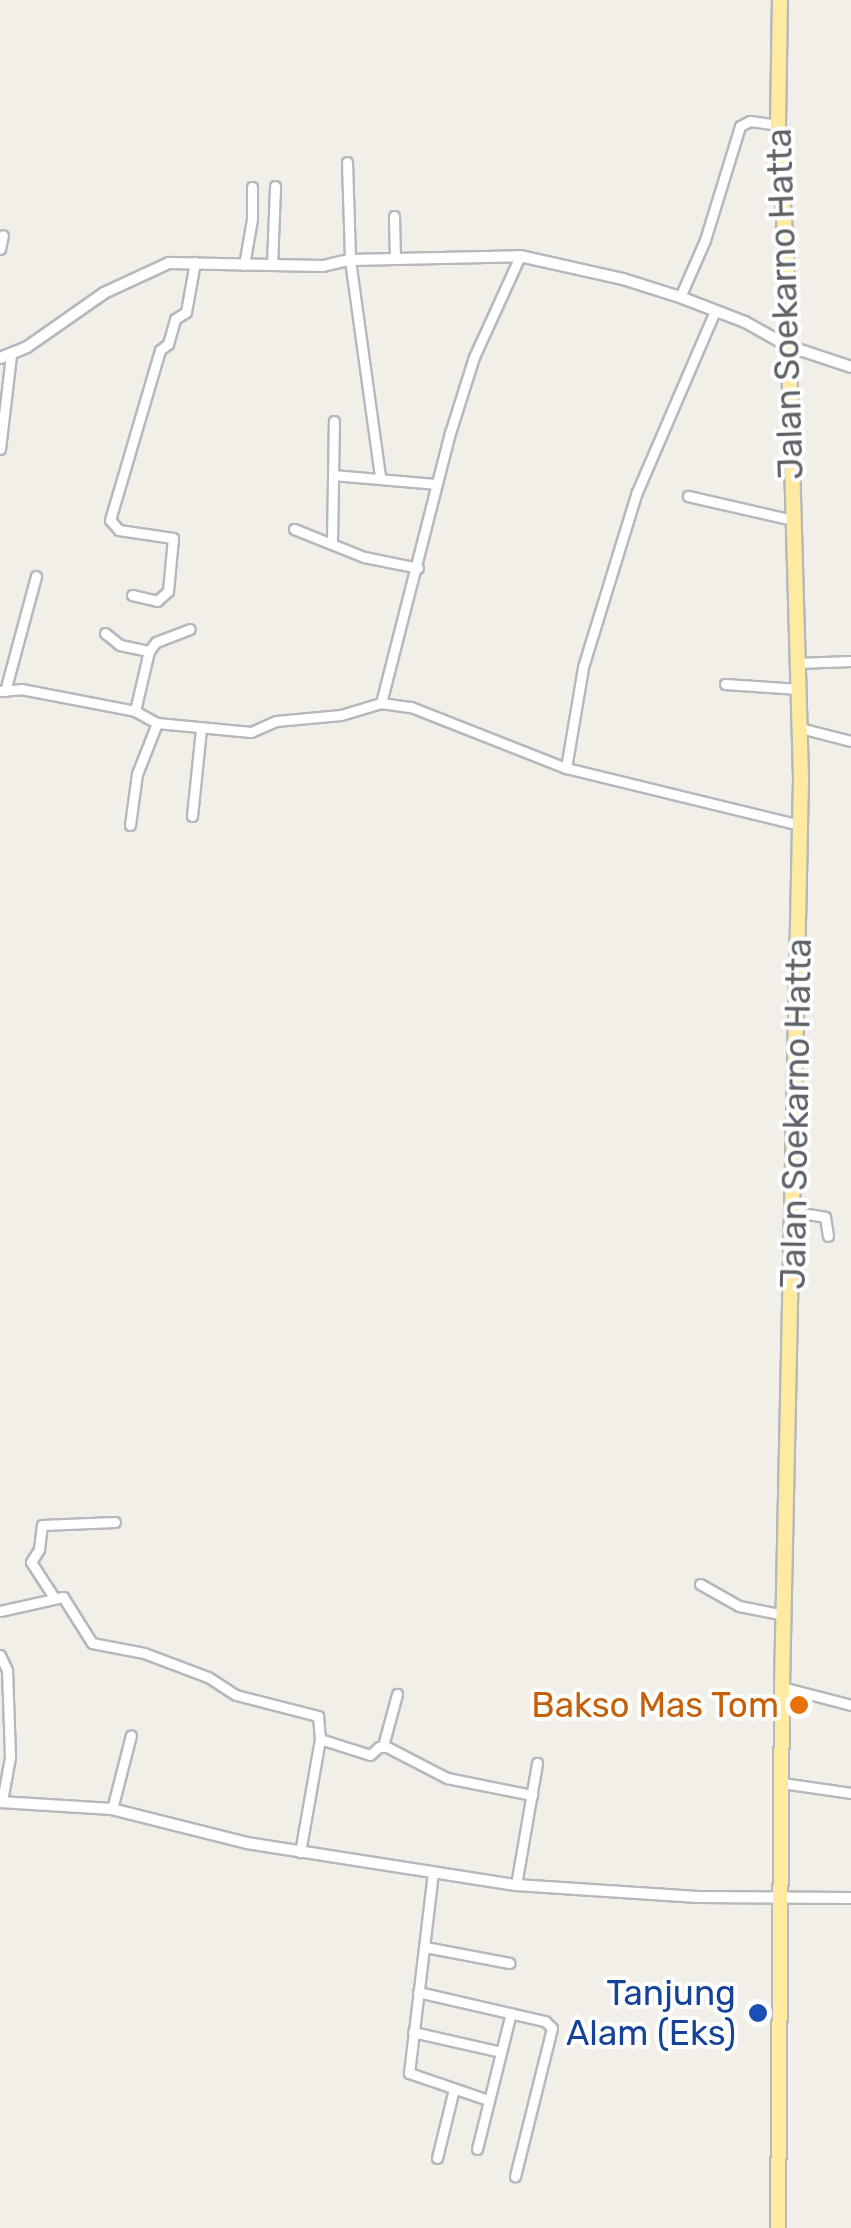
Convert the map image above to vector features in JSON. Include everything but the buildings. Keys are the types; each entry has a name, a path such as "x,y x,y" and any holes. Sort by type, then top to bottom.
{"highway":[{"name":"Jalan Soekarno Hatta","path":"778,2228 784,1894 782,1687 795,1212 800,825 799,689 778,125 780,0"}],"street":[{"path":"680,297 705,240 740,126 750,121 778,125"},
{"path":"347,162 350,260 380,476"},
{"path":"244,265 252,219 252,186"},
{"path":"272,265 275,186"},
{"path":"394,216 395,259"},
{"path":"0,248 3,235"},
{"path":"381,703 418,568 435,484 474,357 520,256"},
{"path":"0,448 5,356 140,273 169,264 323,266 350,260 520,256 680,297 788,346 851,367"},
{"path":"132,595 157,601 168,591 173,538 118,530 110,520 160,350 168,344 175,319 186,312 195,262"},
{"path":"566,768 583,668 631,511 716,311"},
{"path":"332,544 334,421"},
{"path":"333,475 380,476 435,484"},
{"path":"688,496 793,520"},
{"path":"294,529 364,558 418,568"},
{"path":"36,576 2,691 21,689 136,712 157,723 251,732 276,721 341,716 381,703 437,715 566,768 800,825"},
{"path":"136,712 149,652 156,642 190,629"},
{"path":"106,633 120,646 149,652"},
{"path":"798,663 851,661"},
{"path":"725,684 799,689"},
{"path":"130,826 137,774 157,723"},
{"path":"800,728 851,742"},
{"path":"192,816 201,729"},
{"path":"795,1212 824,1218 828,1236"},
{"path":"53,1596 31,1562 39,1548 42,1525 115,1522"},
{"path":"700,1584 740,1606 785,1615"},
{"path":"0,1611 53,1596 69,1600 82,1633 92,1643 144,1653 208,1677 236,1695 311,1713 321,1722 320,1739 300,1852"},
{"path":"0,1656 6,1670 10,1757 1,1802 112,1809 300,1852 516,1886 698,1897 784,1894 851,1898"},
{"path":"782,1687 851,1705"},
{"path":"320,1739 370,1755 383,1746 397,1694"},
{"path":"112,1809 130,1736"},
{"path":"383,1746 446,1778 532,1795"},
{"path":"516,1886 537,1763"},
{"path":"782,1783 851,1793"},
{"path":"434,1872 409,2073 488,2100"},
{"path":"425,1947 510,1963"},
{"path":"418,1992 545,2021 552,2034 515,2176"},
{"path":"476,2149 511,2012"},
{"path":"413,2032 501,2052"},
{"path":"437,2158 454,2089"}],"place":[{"name":"Bakso Mas Tom","path":"799,1705"},
{"name":"Tanjung Alam (Eks)","path":"758,2013"}]}
